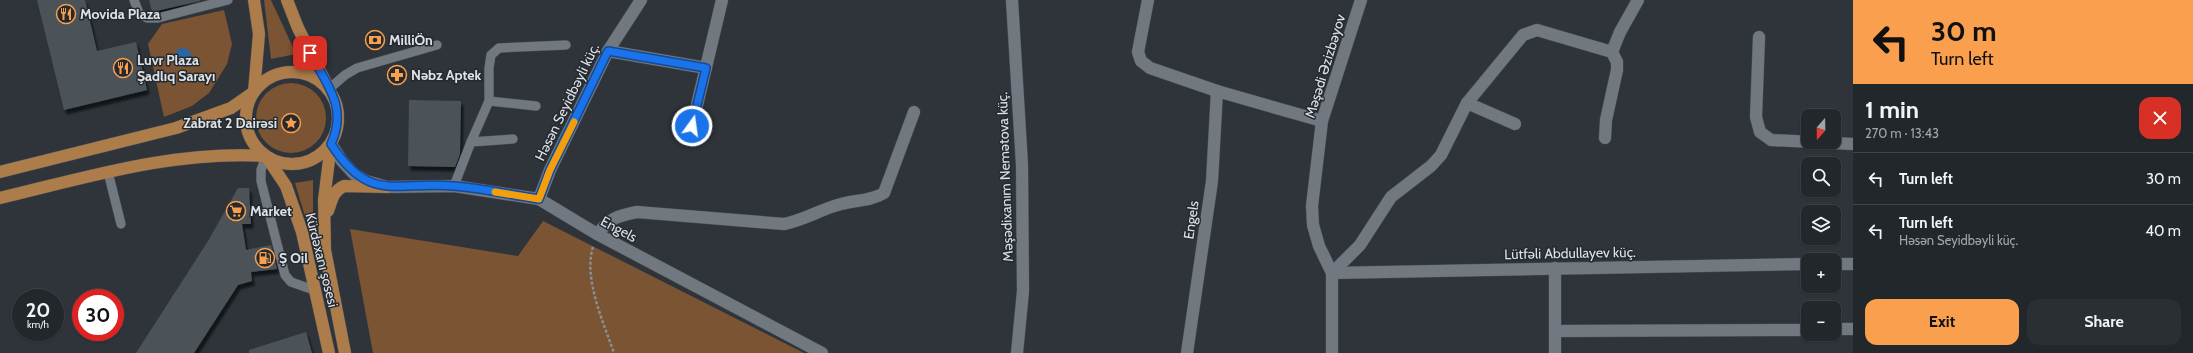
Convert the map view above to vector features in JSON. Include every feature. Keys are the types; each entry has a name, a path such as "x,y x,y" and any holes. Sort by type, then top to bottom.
{"main road":[{"path":"254,0 259,34 254,92 248,105 246,119 249,134 256,146 266,156 279,162 294,164 308,162 321,155 331,144 337,131 339,117 336,102 298,28 287,0"},
{"path":"0,172 176,128 231,108 254,92 264,81 277,74 291,72 306,73 319,80 329,90"},
{"path":"331,144 325,193 324,226 327,268 344,353"},
{"path":"0,198 151,162 212,155 266,156"},
{"name":"Kürdəxanı şosesi","path":"266,156 286,186 302,232 329,353"},
{"path":"324,226 334,194 338,189 344,186 387,187"}],"street":[{"name":"Həsən Seyidbəyli küç.","path":"539,199 550,170 608,51 641,0"},
{"path":"692,126 722,0"},
{"name":"Məşədixanım Nemətova küç.","path":"1012,0 1022,165 1023,291 1017,353"},
{"path":"1148,0 1138,52 1141,61 1150,68 1217,91 1322,121"},
{"name":"Məşədi Əzizbəyov","path":"1332,353 1332,273 1320,246 1313,225 1312,206 1322,121 1361,0"},
{"path":"1612,52 1620,32 1638,0"},
{"path":"1332,273 1360,245 1391,196 1431,166 1441,155 1467,103 1523,34 1529,31 1537,30 1612,52 1617,62 1617,70 1606,120 1605,138"},
{"path":"1759,37 1756,117 1760,132 1771,140 1853,144"},
{"path":"608,51 706,68"},
{"name":"Engels","path":"1187,353 1212,181 1217,91"},
{"path":"1467,103 1515,124"},
{"path":"597,234 607,222 617,216 637,212 784,224 799,222 840,204 877,197 884,193 914,112"},
{"name":"Engels","path":"331,144 342,161 354,174 366,181 387,187 454,186 539,199 597,234 822,353"},
{"name":"Lütfəli Abdullayev küç.","path":"1332,273 1801,264"},
{"path":"1841,264 1853,264"},
{"path":"1555,268 1556,353"},
{"path":"1841,329 1853,329"},
{"path":"1556,331 1801,330"}],"lane":[{"path":"134,0 139,13 147,18 158,18 228,0"},
{"path":"329,90 345,75 357,68 437,45"},
{"path":"454,186 471,142 490,101 489,68 492,55 499,48 566,45"},
{"path":"490,101 536,106"},
{"path":"471,142 513,139"},
{"path":"266,156 261,170 260,181 285,275 291,282 314,290"},
{"path":"108,172 121,224"}],"path":[{"path":"597,234 590,256 594,295 614,353"}],"shaded area":[{"path":"264,0 271,0 296,54 271,59"},
{"path":"224,10 232,44 227,64 209,93 192,106 164,117 148,44 162,24"},
{"name":"Zabrat 2 Dairəsi","path":"284,83 298,83 311,89 320,98 324,104 326,118 324,132 316,143 305,151 298,153 284,153 277,151 266,143 258,132 256,125 256,111 258,104 266,93 277,85"},
{"path":"313,180 313,243 295,183"},
{"path":"543,221 804,353 373,353 350,229 518,256"}],"water":[{"path":"180,48 186,48 191,53 189,62 186,64 180,64 175,59 175,53"}],"building":[{"path":"37,0 85,0 97,51 136,42 147,90 64,110"},
{"path":"149,0 200,0 200,1 152,12"},
{"path":"409,100 461,101 460,154 455,167 408,166"},
{"path":"238,188 249,188 251,224 242,224 246,250 271,245 277,269 251,272 252,281 238,285 194,353 136,353 208,241"},
{"path":"306,332 312,353 249,353 249,350"}],"slow traffic":[{"path":"495,192 539,199 550,170 574,122"}],"place":[{"name":"Movida Plaza","path":"66,14"},
{"name":"MilliÖn","path":"375,40"},
{"name":"Luvr Plaza Şadlıq Sarayı","path":"123,68"},
{"name":"Nəbz Aptek","path":"397,75"},
{"name":"Zabrat 2 Dairəsi","path":"291,123"},
{"name":"Market","path":"236,211"},
{"name":"Ş Oil","path":"265,258"}],"route":[{"path":"310,53 336,102 339,117 337,131 331,144 342,161 354,174 366,181 387,187 454,186 539,199 550,170 608,51 706,68 692,126"}]}
